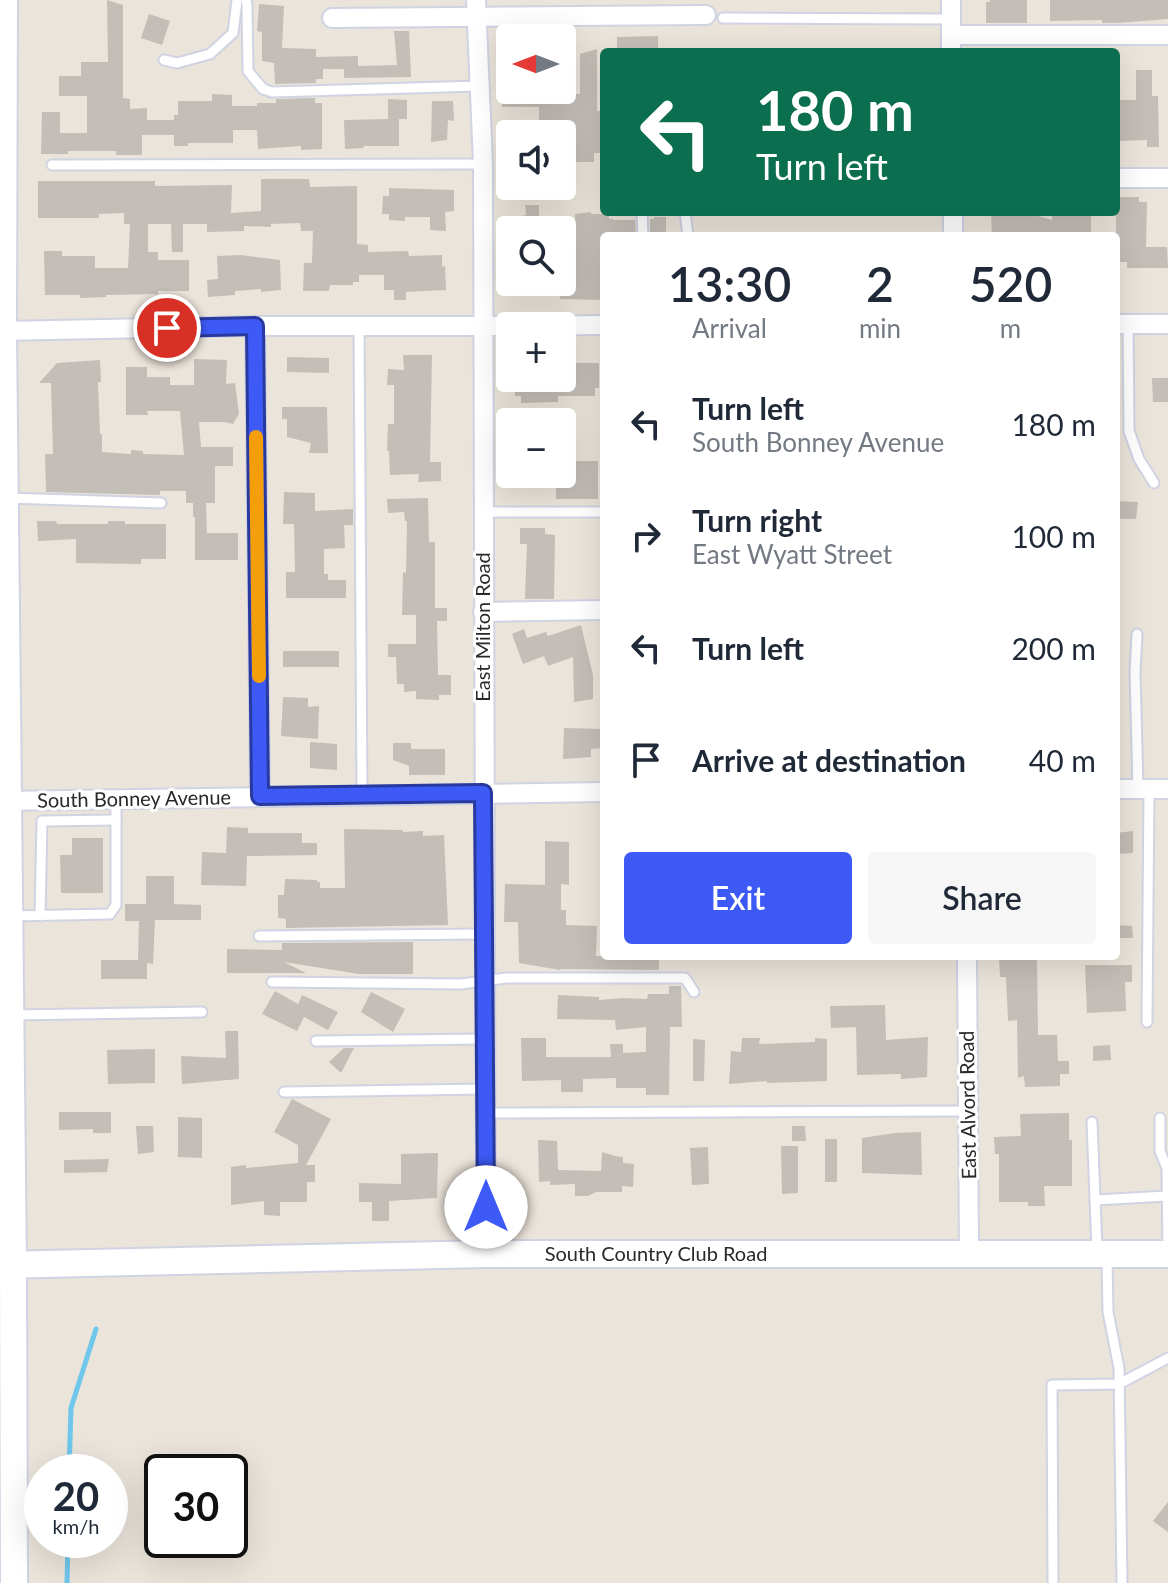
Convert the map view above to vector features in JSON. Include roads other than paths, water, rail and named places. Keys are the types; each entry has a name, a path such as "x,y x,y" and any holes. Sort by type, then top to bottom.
{"street":[{"path":"4,0 4,801 11,1015 6,1044 6,1265 14,1583"},
{"path":"332,18 476,8 715,16"},
{"name":"East Milton Road","path":"476,8 483,164 486,1254"},
{"path":"951,27 1168,35"},
{"path":"1120,178 1168,178"},
{"path":"1122,324 1168,324"},
{"path":"576,325 600,325"},
{"path":"2,331 255,326 496,326"},
{"path":"255,326 260,796"},
{"path":"483,612 600,610"},
{"path":"1120,789 1152,789"},
{"name":"South Bonney Avenue","path":"4,801 600,792"},
{"name":"East Alvord Road","path":"967,960 969,1254"},
{"name":"South Country Club Road","path":"6,1265 486,1254 1168,1254"}],"lane":[{"path":"164,60 177,63 210,54 233,33 237,0"},
{"path":"246,0 248,71 263,89 272,92 479,86"},
{"path":"715,16 951,27"},
{"path":"52,165 483,164"},
{"path":"1122,324 1129,431 1139,459 1154,483"},
{"path":"359,327 362,795"},
{"path":"5,498 161,503"},
{"path":"483,512 600,512"},
{"path":"1137,634 1135,672 1152,789 1147,1022"},
{"path":"6,901 40,916 110,914 116,905 116,799"},
{"path":"40,916 42,821 116,820"},
{"path":"259,936 484,934"},
{"path":"272,982 461,984 506,978 679,976 685,978 694,992"},
{"path":"11,1015 202,1012"},
{"path":"316,1041 485,1039"},
{"path":"284,1092 485,1089"},
{"path":"485,1113 968,1111"},
{"path":"1160,1118 1160,1151 1167,1168 1168,1254"},
{"path":"1092,1122 1096,1220 1119,1368 1122,1583"},
{"path":"1095,1200 1167,1196"},
{"path":"1053,1583 1052,1385 1119,1384 1168,1358"}],"waterway":[{"path":"70,1454 71,1408 96,1329"},
{"path":"67,1583 68,1558"}]}
